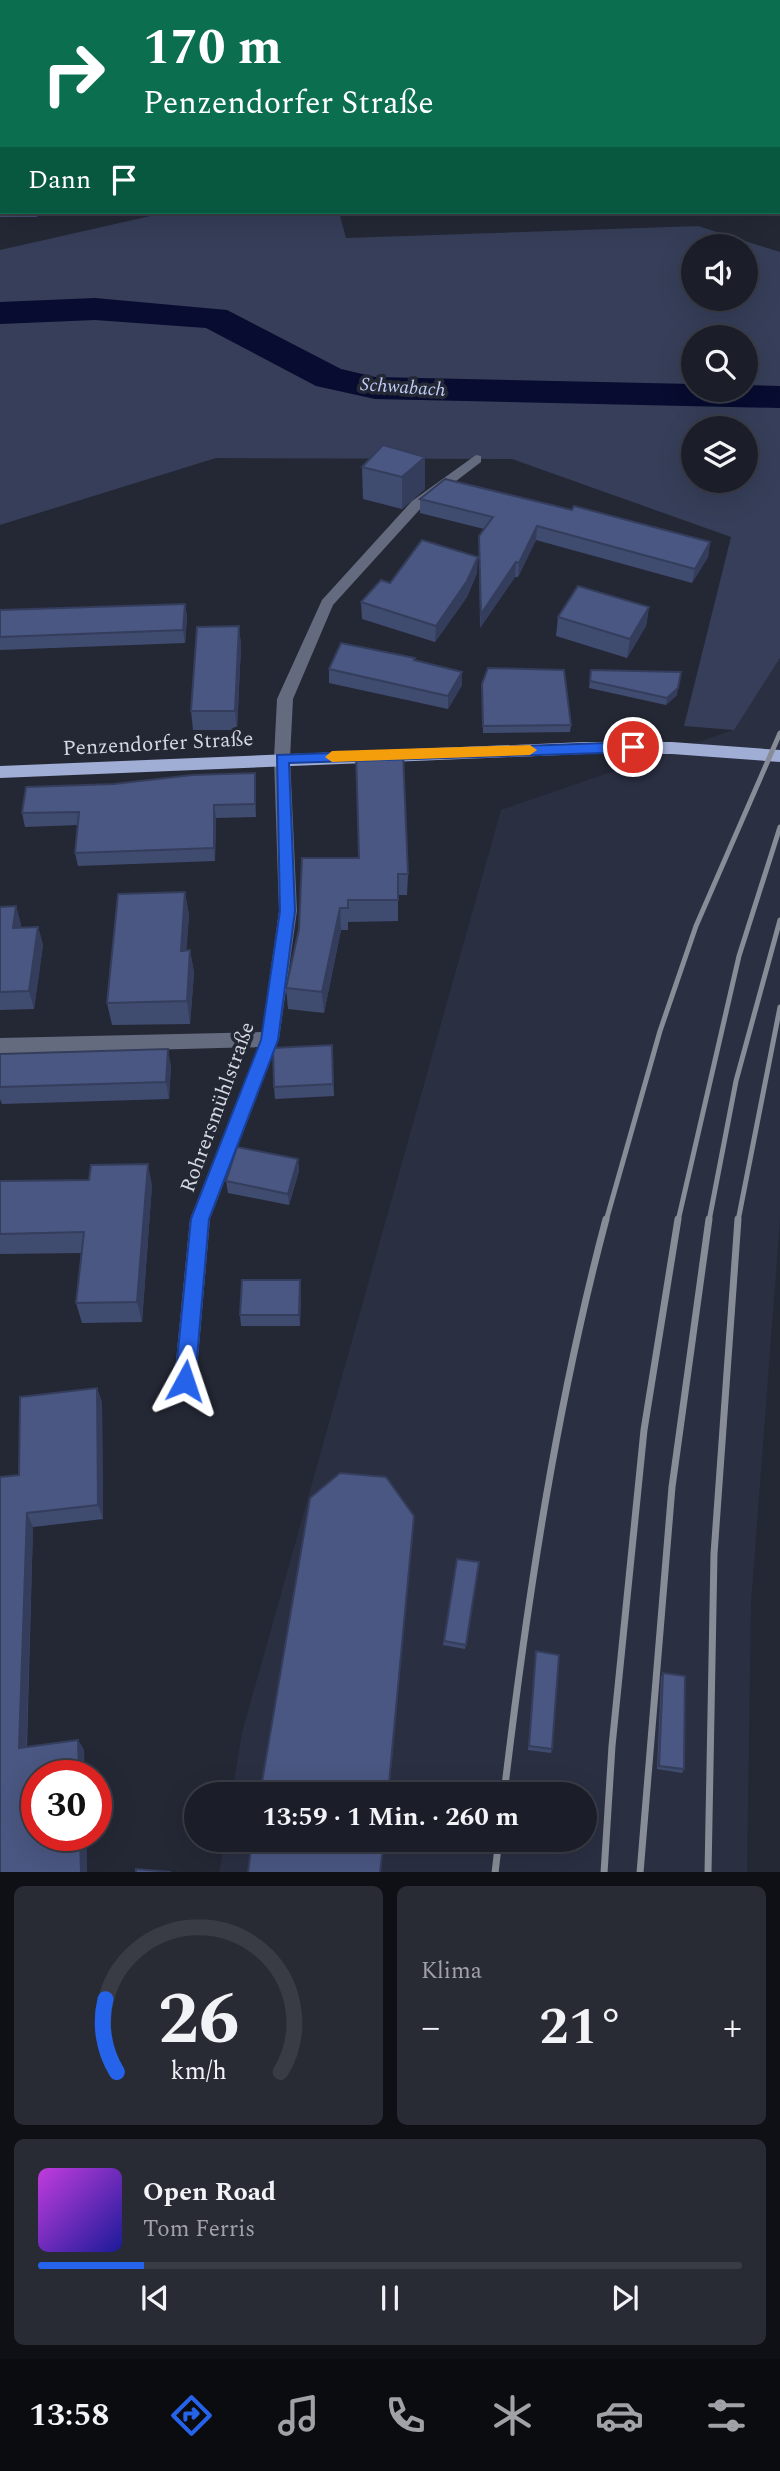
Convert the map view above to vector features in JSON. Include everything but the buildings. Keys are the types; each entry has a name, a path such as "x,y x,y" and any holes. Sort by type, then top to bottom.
{"main road":[{"name":"Penzendorfer Straße","path":"0,772 282,758 633,747 780,756"}],"street":[{"name":"Rohrersmühlstraße","path":"185,1381 200,1219 270,1040 288,911 282,758 285,699 327,603 417,504 476,459"},
{"path":"0,1045 270,1040"}],"shaded area":[{"path":"340,214 346,238 698,226 723,234 681,234 681,311 758,311 758,245 780,252 780,658 734,730 684,726 731,537 512,459 216,458 0,525 0,250 155,215"},
{"path":"780,658 780,1219 751,1603 747,1872 219,1872 223,1852 597,1852 597,1782 234,1782 242,1733 501,810 733,730"}],"waterway":[{"name":"Schwabach","path":"0,313 95,309 214,318 329,378 375,388 780,397"}],"railway":[{"path":"606,1221 660,1031 696,926 780,733"},
{"path":"678,1221 739,956 780,827"},
{"path":"709,1221 736,1081 780,920"},
{"path":"738,1221 780,1007"},
{"path":"506,1782 545,1505 572,1361 606,1219"},
{"path":"604,1872 612,1746 644,1430 678,1219"},
{"path":"640,1872 672,1487 709,1219"},
{"path":"708,1872 714,1554 738,1219"},
{"path":"495,1872 497,1852"}],"slow traffic":[{"path":"332,757 530,750"}],"route":[{"path":"185,1381 200,1219 270,1040 288,911 282,758 633,747"}]}
